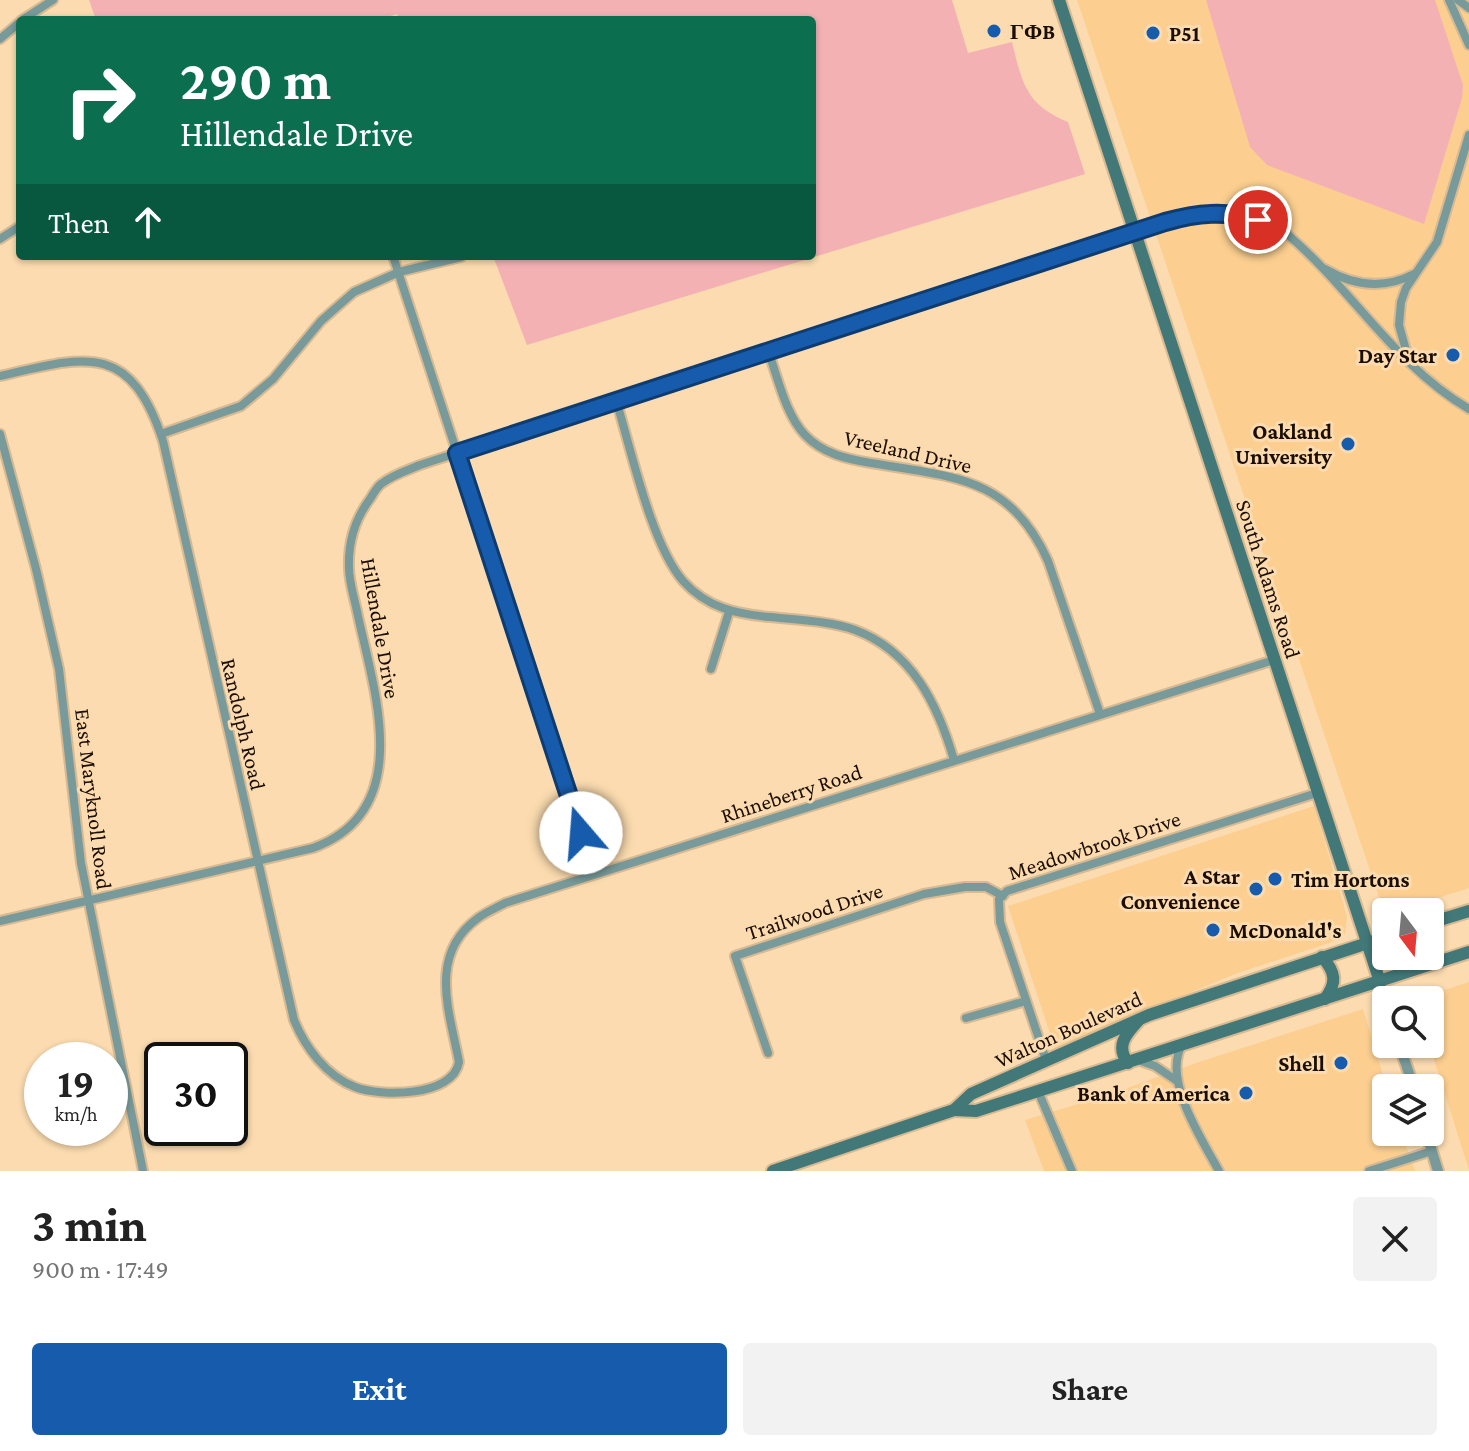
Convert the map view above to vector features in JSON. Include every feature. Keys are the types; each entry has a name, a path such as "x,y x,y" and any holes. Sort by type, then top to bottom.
{"main road":[{"name":"South Adams Road","path":"1059,0 1380,982"},
{"path":"1444,919 1469,911"},
{"name":"Walton Boulevard","path":"773,1171 954,1110 971,1094 1140,1018 1372,941"},
{"path":"1444,960 1469,952"},
{"path":"1322,957 1334,978 1332,989 1325,999"},
{"path":"954,1110 976,1111 1415,970"},
{"path":"1133,1061 1123,1056 1122,1044 1140,1018"},
{"path":"1018,1072 1015,1087 1022,1096"}],"street":[{"path":"29,16 53,0"},
{"path":"1449,0 1469,45"},
{"path":"1458,0 1469,8"},
{"path":"0,39 16,25"},
{"path":"1413,369 1402,339 1399,317 1403,295 1437,242 1469,135"},
{"name":"Hillendale Drive","path":"0,921 257,863 334,840 351,828 372,792 382,744 377,702 348,571 350,546 355,522 380,484 420,465 1136,230 1198,214 1238,215 1276,227 1296,241 1413,369 1469,409"},
{"path":"0,223 3,236"},
{"path":"394,260 594,874"},
{"path":"161,434 241,406 282,369 305,339 340,302 354,292 399,272 449,260"},
{"path":"1317,264 1349,281 1370,285 1395,282 1416,272"},
{"name":"Vreeland Drive","path":"768,351 789,408 803,433 817,445 841,458 952,476 976,485 1002,500 1018,514 1037,537 1048,561 1100,714"},
{"name":"Randolph Road","path":"0,376 79,359 106,363 118,369 138,390 155,416 257,863 300,1036 324,1067 355,1087 385,1094 433,1087 449,1081 458,1071"},
{"path":"616,400 663,550 681,580 709,603 729,612 853,629 892,651 920,679 945,730 954,760"},
{"name":"East Maryknoll Road","path":"0,434 57,658 81,863 143,1171"},
{"path":"711,669 729,612"},
{"name":"Rhineberry Road","path":"458,1071 459,1062 444,985 449,961 458,942 476,919 505,903 1274,660"},
{"name":"Meadowbrook Drive","path":"1046,1060 1000,922 999,899 1007,891 1317,793"},
{"name":"Trailwood Drive","path":"768,1053 735,956 924,894 986,887 1003,896"},
{"path":"1380,982 1381,986"},
{"path":"966,1018 1026,1001"},
{"path":"1183,1044 1176,1061 1177,1081 1194,1125 1219,1171"},
{"path":"1133,1061 1155,1066 1177,1081"},
{"path":"1038,1091 1072,1171"},
{"path":"1430,1146 1438,1171"},
{"path":"1369,1171 1432,1151"}],"shaded area":[{"path":"89,0 952,0 968,53 1012,42 1023,81 1034,100 1068,122 1085,174 816,256 816,16 95,16"},
{"name":"Oakland University","path":"1077,0 1469,0 1469,888 1438,898 1379,898"},
{"path":"1206,0 1435,0 1463,85 1462,98 1424,224 1267,165 1250,147"},
{"path":"495,260 804,260 527,345"},
{"path":"1314,806 1347,916 1345,934 1332,942 1235,974 1055,1049 1008,906"},
{"path":"1469,982 1469,1170 1444,1091 1444,1074 1439,1074 1433,1058 1444,1058 1444,990"},
{"path":"1363,1009 1372,1039 1372,1058 1378,1058 1383,1074 1372,1074 1372,1146 1406,1146 1415,1171 1044,1171 1025,1120 1111,1094"}],"place":[{"name":"ΓΦB","path":"994,31"},
{"name":"P51","path":"1153,33"},
{"name":"Day Star","path":"1453,355"},
{"name":"Oakland University","path":"1348,444"},
{"name":"Tim Hortons","path":"1275,879"},
{"name":"A Star Convenience","path":"1256,889"},
{"name":"McDonald's","path":"1213,930"},
{"name":"Shell","path":"1341,1063"},
{"name":"Bank of America","path":"1246,1093"}],"route":[{"path":"581,833 457,453 1165,222 1210,213 1230,213 1258,220"}]}
